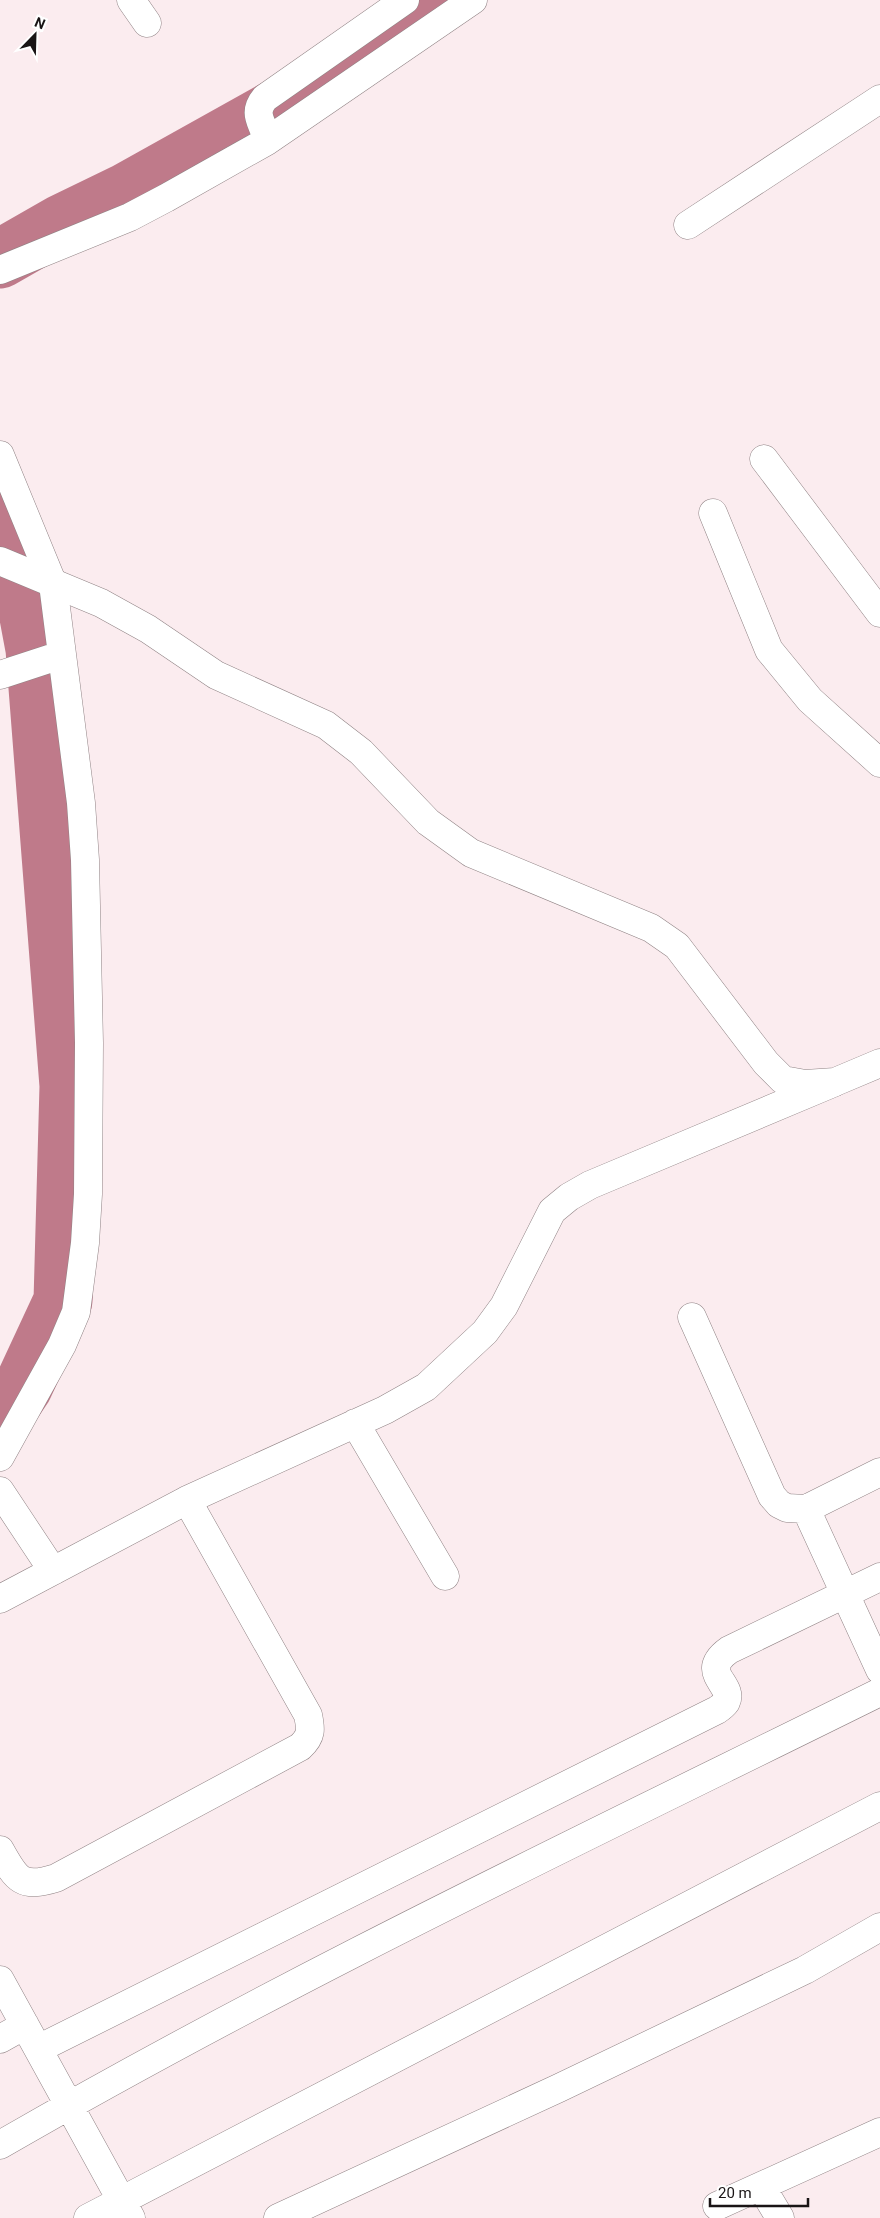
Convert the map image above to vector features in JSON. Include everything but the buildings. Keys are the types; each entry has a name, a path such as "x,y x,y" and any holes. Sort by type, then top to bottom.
{"street":[{"path":"131,0 147,23"},
{"path":"264,129 258,106 265,98 405,0"},
{"path":"0,270 130,217 264,129 473,0"},
{"path":"688,225 880,100"},
{"path":"0,455 44,581 81,803 85,860 89,1052 88,1194 85,1243 76,1312 62,1345 0,1457"},
{"path":"764,459 880,613"},
{"path":"713,513 769,650 810,700 880,763"},
{"path":"2,563 102,603 216,675 326,726 361,752 428,822 471,853 650,928 677,946 766,1063 783,1080 805,1084 834,1082"},
{"path":"11,671 56,657"},
{"path":"0,1599 187,1500 355,1423 426,1387 485,1332 504,1306 552,1211 569,1197 590,1185 880,1063"},
{"path":"692,1317 772,1496 778,1504 787,1508 806,1509 880,1472"},
{"path":"355,1423 445,1576"},
{"path":"0,1491 53,1571"},
{"path":"0,1850 12,1871 24,1882 38,1884 56,1878 300,1747 309,1739 311,1728 308,1715 187,1500"},
{"path":"806,1509 880,1670"},
{"path":"0,2039 31,2037 717,1710 726,1703 727,1694 717,1674 716,1664 719,1657 729,1650 880,1577"},
{"path":"0,2145 69,2105 376,1942 880,1692"},
{"path":"88,2218 126,2209 880,1806"},
{"path":"278,2218 559,2088 796,1974 880,1927"},
{"path":"0,1980 126,2209"},
{"path":"717,2206 880,2132"},
{"path":"761,2186 780,2218"}],"waterway":[{"path":"0,259 61,224 127,192 306,92 433,0"},
{"path":"0,520 15,543 35,649 69,1086 63,1301 23,1387 0,1421"}]}
